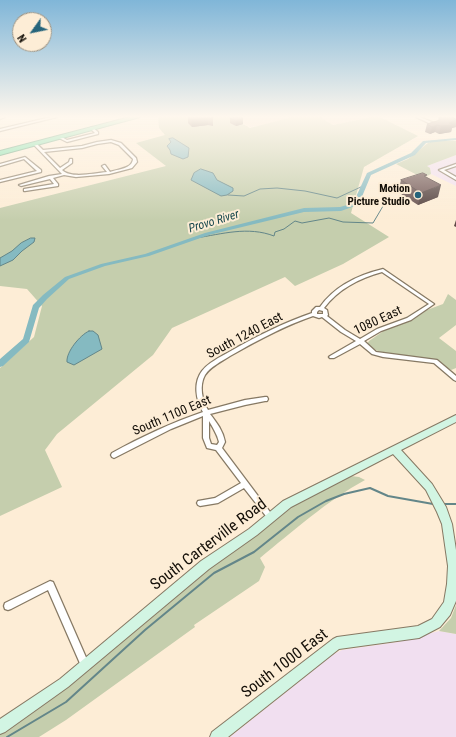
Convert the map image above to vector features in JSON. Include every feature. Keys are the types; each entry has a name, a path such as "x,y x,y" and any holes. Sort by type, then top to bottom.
{"street":[{"path":"42,151 64,174"},
{"path":"21,185 64,174 76,176 109,173 131,167 135,162 135,159 127,151"},
{"path":"0,165 25,158 40,171 0,181"},
{"path":"60,170 71,162 71,160"},
{"path":"104,166 109,173"},
{"path":"455,166 441,171 456,179"},
{"path":"25,190 56,184 50,177"},
{"name":"1080 East","path":"321,308 331,294 340,288 375,272 383,270 432,304 409,318 378,330 332,356"},
{"path":"321,308 326,312 324,316"},
{"name":"South 1240 East","path":"206,412 203,408 199,386 204,372 220,360 282,328 314,314 314,310 321,308"},
{"path":"314,314 324,316 343,331 360,341 374,353 435,361 453,372 456,379"},
{"name":"South 1100 East","path":"114,455 175,424 206,412 249,401 264,399"},
{"path":"206,412 206,438 209,446 218,448 272,518"},
{"path":"206,412 221,435 222,442 218,448"},
{"name":"South Carterville Road","path":"0,727 64,683 205,565 272,518 287,504 456,418"},
{"name":"South 1000 East","path":"217,737 337,643 419,632 436,623 446,612 452,594 453,566 447,524 435,496 422,479 394,449"},
{"path":"200,503 216,501 245,484"},
{"path":"8,606 50,585 85,665"}],"shaded area":[{"path":"456,155 456,186 431,174 430,168 426,166"},
{"path":"439,631 456,634 456,737 230,737 334,654 342,650 398,642"}],"green space":[{"path":"147,151 391,151 364,167 351,213 389,237 343,264 295,286 285,277 172,328 153,355 57,434 45,450 62,487 0,516 0,368 34,337 42,306 27,289 0,286 0,208 166,166"},
{"path":"418,151 456,151 456,155 427,166 430,168 431,174 423,178 396,164 408,159"},
{"path":"448,294 456,300 456,325 439,338 456,351 456,368 451,370 431,359 398,356 382,352 367,344 385,330 413,320 427,310 443,304"},
{"path":"344,477 359,477 365,480 337,497 260,558 265,567 259,581 194,625 195,627 66,720 39,737 0,737 0,732 186,583 287,508"},
{"path":"456,605 456,634 439,631 451,618"}],"water":[{"path":"170,151 189,151 188,157 183,159 171,154"},
{"path":"201,169 213,173 217,180 233,188 233,191 227,195 221,196 191,180 194,173"},
{"path":"31,238 35,238 34,242 13,260 0,266 0,258 12,251 21,243"},
{"path":"89,331 93,331 98,335 102,349 74,365 67,362 67,358 74,344"}],"building":[{"path":"423,173 427,175 424,176 441,185 421,193 401,180"}],"waterway":[{"name":"Provo River","path":"0,364 26,340 36,307 67,278 103,265 147,255 207,234 304,210 341,209 353,205 358,199 369,174 405,158 416,151"},
{"path":"389,191 391,187 402,183"},
{"path":"228,195 244,196 260,189 277,188 305,191 337,198 363,186"},
{"path":"196,238 245,231 264,233 274,236 275,232 284,229 295,221 302,223 329,218 343,222 373,223 389,196"},
{"path":"7,737 66,702 145,630 214,573 254,552 298,517 326,501 344,494 370,488 388,496 433,504"},
{"path":"443,504 456,504"}],"place":[{"name":"Motion Picture Studio","path":"418,195"}]}
